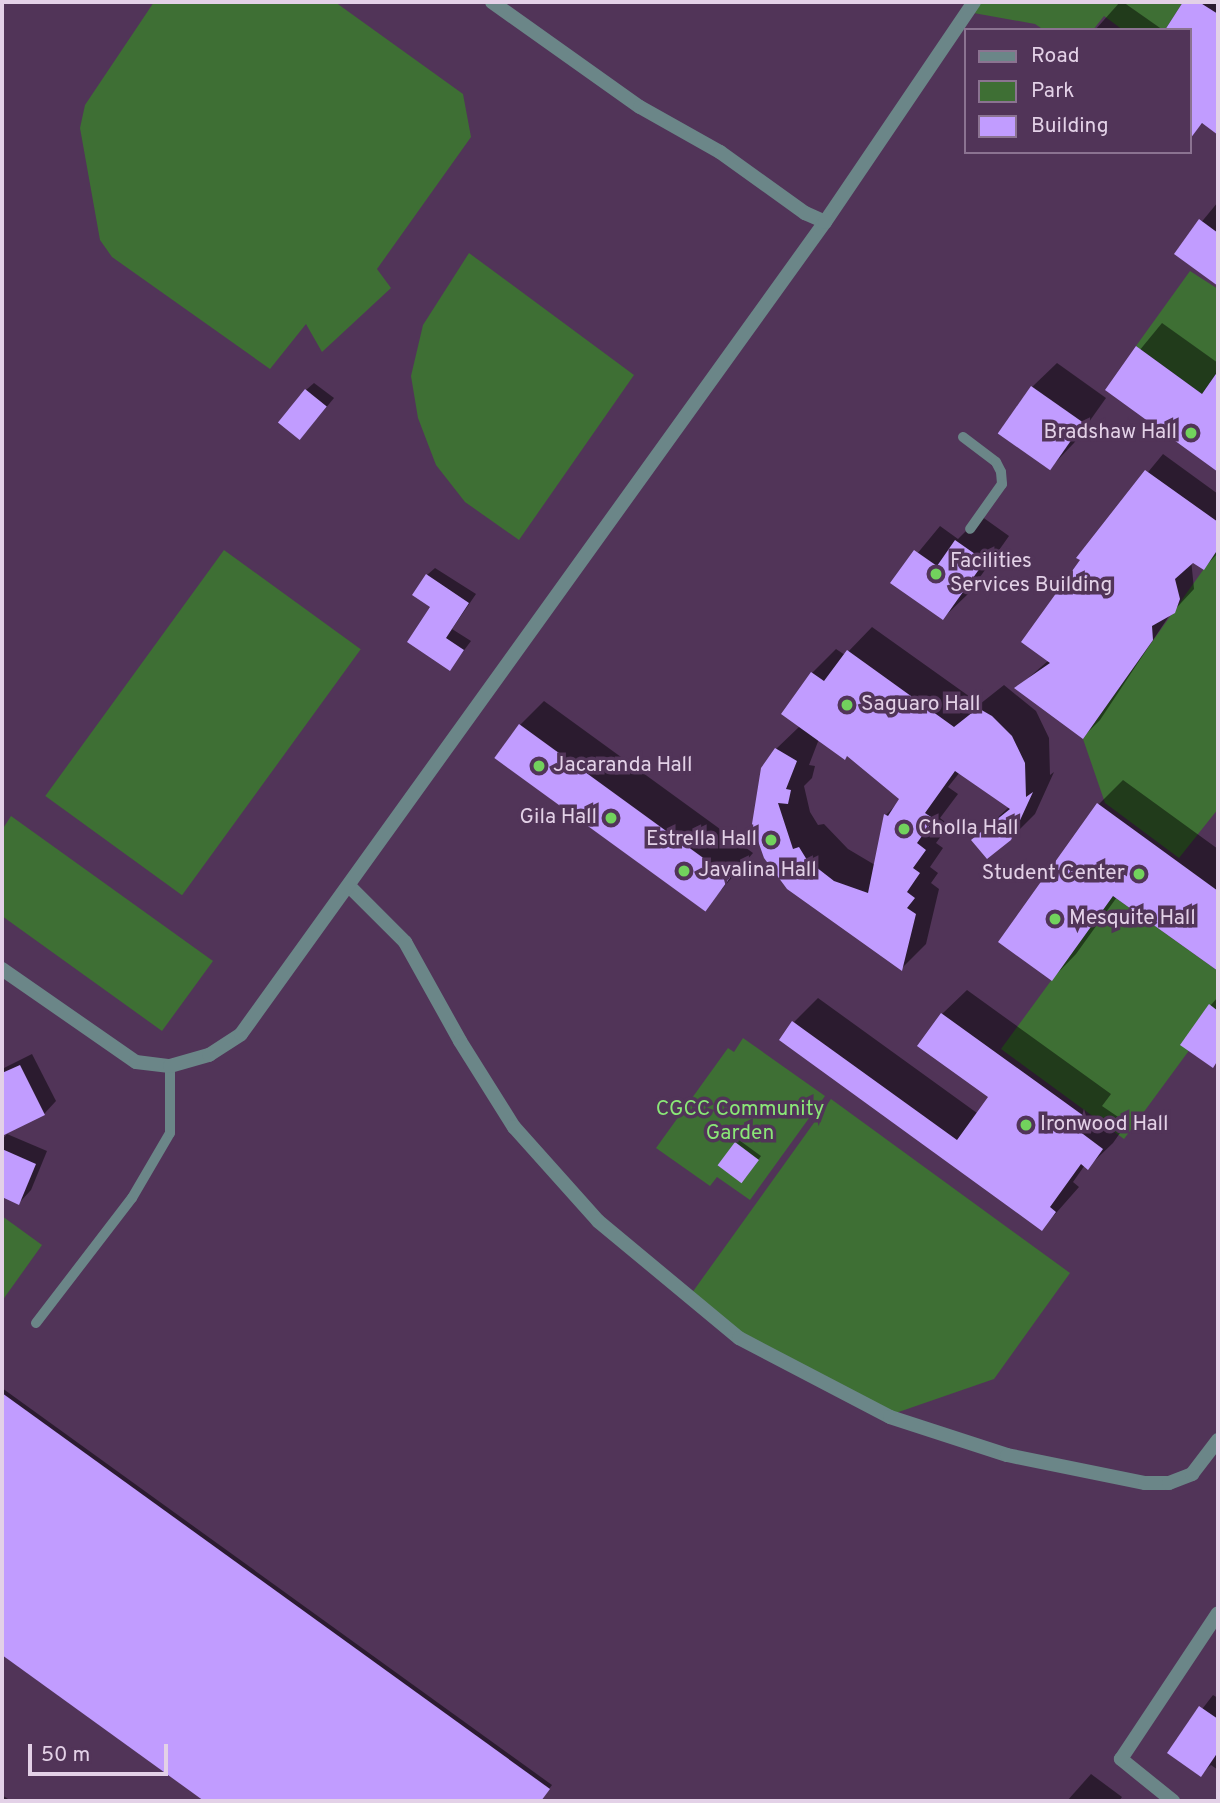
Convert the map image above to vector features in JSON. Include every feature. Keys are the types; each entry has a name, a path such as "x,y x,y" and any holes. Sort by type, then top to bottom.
{"street":[{"path":"492,2 640,107 720,152 805,213 825,222"},
{"path":"2,968 115,1051 136,1062 170,1066 209,1055 241,1034 350,887 825,222 974,2"},
{"path":"350,887 405,942 460,1041 514,1126 602,1224 739,1338 887,1416 1007,1455 1145,1483 1169,1483 1192,1474 1218,1440"},
{"path":"1173,1801 1121,1759 1218,1613"}],"lane":[{"path":"963,437 990,457 1001,472 1002,484 970,529"},
{"path":"36,1323 132,1198 170,1133 170,1066"}],"green space":[{"path":"154,2 335,2 463,94 471,137 377,269 391,288 322,352 306,324 270,369 112,257 100,240 80,128 85,105"},
{"path":"975,2 1183,2 1166,28 1120,28 1104,16 1095,28 1041,28 1035,24 968,12"},
{"path":"469,253 634,375 519,540 465,502 436,465 418,418 411,376 423,325"},
{"path":"1190,271 1218,289 1218,371 1202,394 1136,346"},
{"path":"1218,549 1218,809 1179,858 1105,803 1083,739"},
{"path":"224,550 361,649 182,895 45,796"},
{"path":"11,816 213,961 162,1031 2,916 2,830"},
{"path":"1113,896 1218,971 1218,1011 1124,1139 1001,1049"},
{"name":"CGCC Community Garden","path":"743,1038 825,1096 750,1200 717,1177 710,1186 656,1148 728,1048 734,1052"},
{"path":"831,1099 1070,1273 994,1379 887,1416 739,1338 689,1297"},
{"path":"2,1216 42,1245 2,1301"}],"building":[{"path":"1183,2 1199,2 1218,14 1218,135 1202,123 1192,136 1192,28 1166,28"},
{"path":"1199,219 1218,233 1218,286 1174,254"},
{"name":"Bradshaw Hall","path":"1136,346 1202,394 1218,371 1218,472 1105,390"},
{"path":"1031,386 1083,423 1050,470 998,434"},
{"path":"305,389 327,407 300,440 278,422"},
{"path":"1145,470 1218,522 1218,549 1204,570 1193,563 1175,579 1180,599 1175,613 1152,626 1153,640 1083,739 1014,688 1050,663 1021,642 1080,560 1076,558"},
{"name":"Facilities Services Building","path":"955,540 985,561 943,620 890,583 914,550 937,566"},
{"path":"426,574 469,603 446,638 464,650 450,671 407,642 430,607 412,595"},
{"path":"847,650 954,727 978,708 992,716 1012,736 1025,763 1026,797 1033,792 1011,840 987,859 971,840 1010,809 955,771 925,813 934,819 917,843 926,850 913,868 920,873 907,892 915,898 907,908 916,914 902,971 787,889 764,858 752,824 761,768 775,748 797,761 786,789 791,790 788,804 778,803 793,849 799,847 807,860 834,881 868,893 884,814 888,816 899,799 847,756 845,760 781,714 811,672 824,681"},
{"path":"519,724 730,877 705,911 494,758"},
{"name":"Student Center","path":"1097,803 1218,891 1218,971 1113,896 1052,981 998,942"},
{"path":"1209,1004 1218,1011 1218,1060 1213,1068 1180,1045"},
{"name":"Ironwood Hall","path":"941,1013 1088,1119 1079,1131 1103,1149 1088,1170 1081,1164 1050,1207 1056,1212 1042,1231 779,1040 792,1021 957,1140 988,1097 917,1046"},
{"path":"20,1065 45,1115 2,1136 2,1073"},
{"path":"735,1142 759,1160 742,1183 718,1165"},
{"path":"2,1149 36,1164 19,1205 2,1197"},
{"path":"2,1393 550,1789 541,1801 204,1801 2,1655"},
{"path":"1199,1706 1218,1719 1218,1752 1201,1777 1167,1753"}],"place":[{"name":"Bradshaw Hall","path":"1191,433"},
{"name":"Facilities Services Building","path":"936,574"},
{"name":"Saguaro Hall","path":"847,705"},
{"name":"Jacaranda Hall","path":"539,766"},
{"name":"Gila Hall","path":"611,818"},
{"name":"Cholla Hall","path":"904,829"},
{"name":"Estrella Hall","path":"771,840"},
{"name":"Javalina Hall","path":"684,871"},
{"name":"Student Center","path":"1139,874"},
{"name":"Mesquite Hall","path":"1055,919"},
{"name":"Ironwood Hall","path":"1026,1125"}]}
